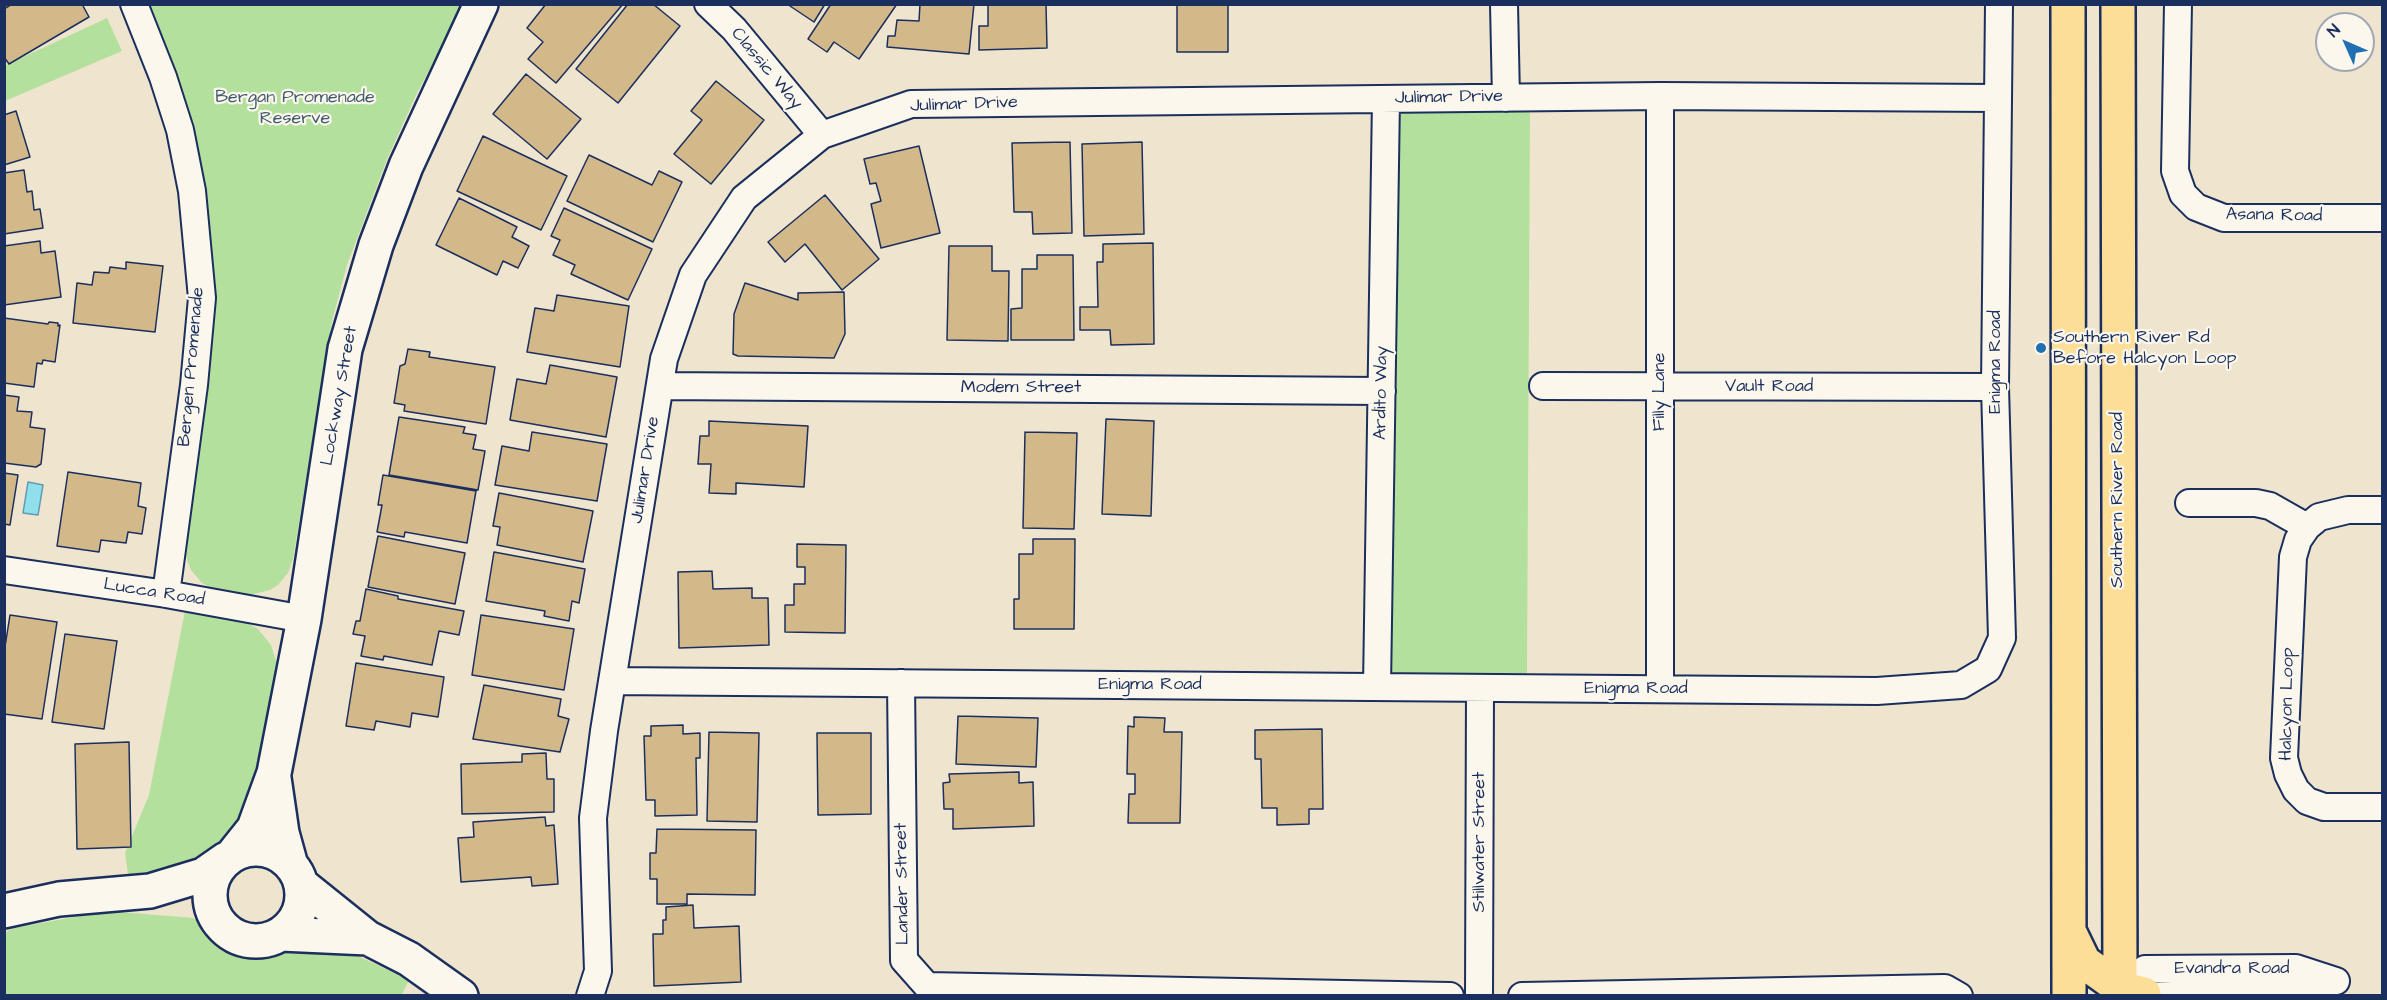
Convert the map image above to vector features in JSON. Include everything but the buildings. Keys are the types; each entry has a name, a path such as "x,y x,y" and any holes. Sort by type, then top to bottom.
{"main road":[{"path":"2068,4 2068,996"},
{"name":"Southern River Road","path":"2118,4 2119,919 2130,985"},
{"path":"2069,931 2084,962 2130,985"}],"street":[{"name":"Bergen Promenade","path":"134,4 164,77 180,130 192,191 202,298 194,385 166,594"},
{"name":"Lockway Street","path":"231,855 254,828 274,773 304,619 345,349 376,245 406,166 481,4"},
{"name":"Classic Way","path":"708,4 734,29 822,135"},
{"path":"1503,4 1506,98"},
{"name":"Enigma Road","path":"612,681 1877,691 1961,684 1988,669 2002,638 1995,387 1999,4"},
{"name":"Asana Road","path":"2178,4 2175,171 2183,194 2196,207 2224,218 2382,218"},
{"name":"Julimar Drive","path":"590,996 598,971 593,818 612,681 664,359 693,275 744,198 822,135 911,104 1660,96 1998,98"},
{"name":"Filly Lane","path":"1660,96 1660,689"},
{"name":"Ardito Way","path":"1377,687 1386,99"},
{"name":"Modem Street","path":"660,386 1382,391"},
{"name":"Vault Road","path":"1543,386 1995,387"},
{"path":"2189,503 2256,503 2270,506 2307,527 2319,517 2334,512 2382,510"},
{"name":"Halcyon Loop","path":"2307,527 2298,540 2293,557 2284,758 2288,774 2296,790 2307,801 2324,807 2382,807"},
{"name":"Lucca Road","path":"4,570 166,594 304,619"},
{"name":"Lander Street","path":"901,683 904,960 927,986 1450,996"},
{"name":"Stillwater Street","path":"1479,996 1480,688"},
{"name":"Lockway Street","path":"274,773 282,833 296,874"},
{"path":"4,911 58,899 150,891 203,875 231,855 258,848 281,855 296,874 368,938 410,959 461,996"},
{"path":"231,855 217,869 211,883 209,899 213,914 222,927 235,937 250,941 267,940 281,934 292,925 303,900 296,874"},
{"path":"150,891 213,914"},
{"path":"2119,919 2138,951 2130,985"},
{"path":"281,934 368,938"},
{"name":"Evandra Road","path":"2296,968 2336,981 2299,991 2130,985 2296,968"},
{"path":"1522,996 1945,988 1959,996"}],"green space":[{"name":"Bergan Promenade Reserve","path":"145,5 464,5 417,93 388,157 347,265 332,321 293,559 288,573 278,585 270,590 250,595 213,590 201,582 191,570 187,560 185,548 213,303 192,131 181,88"},
{"path":"107,18 122,51 5,101 4,66"},
{"path":"1394,106 1530,106 1527,674 1391,673"},
{"path":"185,611 243,621 258,629 271,645 277,664 254,785 229,845 180,868 128,874 125,853 149,795"},
{"path":"107,911 193,918 239,949 272,954 300,949 360,957 409,980 401,996 5,995 4,933 14,928"}],"water":[{"path":"28,482 43,485 38,515 23,513"}],"place":[{"name":"Southern River Rd Before Halcyon Loop","path":"2041,348"}]}
